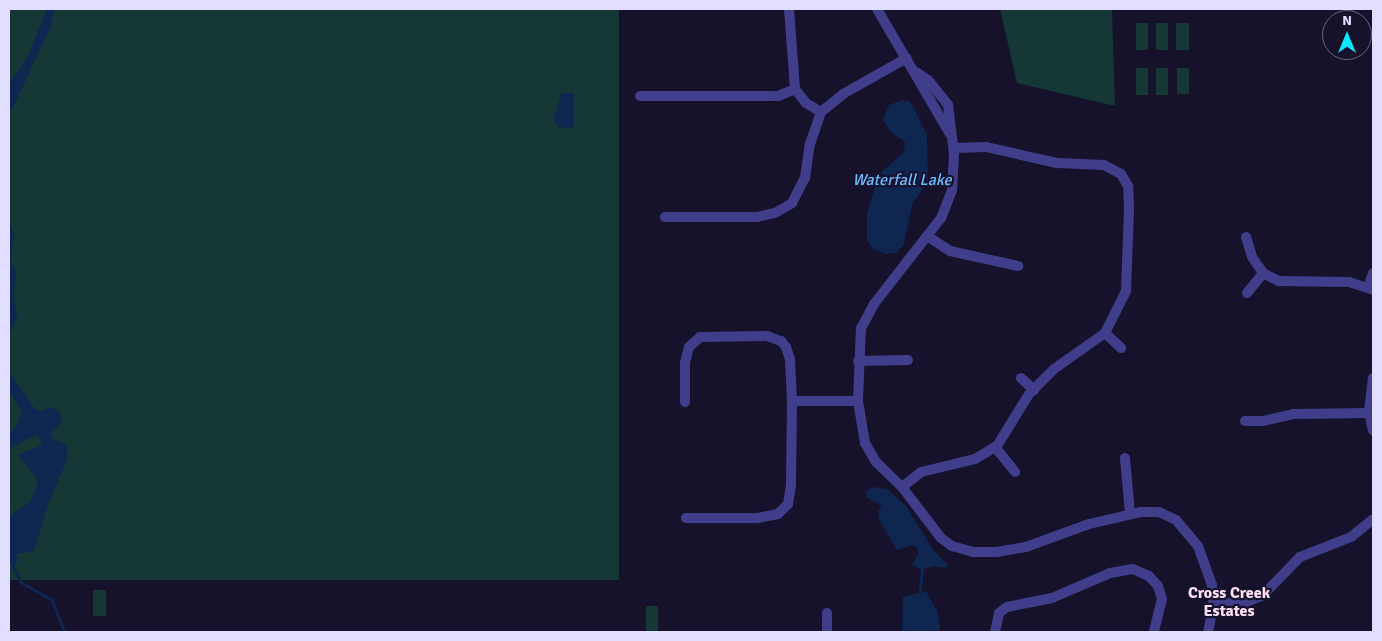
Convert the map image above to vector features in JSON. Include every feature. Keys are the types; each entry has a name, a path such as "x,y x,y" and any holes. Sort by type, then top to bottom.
{"street":[{"path":"789,9 795,89 806,103 821,112"},
{"path":"877,9 916,72 920,87 950,134"},
{"path":"665,217 757,217 796,207 805,178 810,144 821,112 843,94 907,58"},
{"path":"916,72 928,80 948,105 950,134 954,148 952,190 941,218 874,304 861,328 858,361 858,401 865,443 876,462 902,487 941,538 952,546 973,552 997,552 1026,547 1089,524 1130,514 1159,512 1176,520 1189,533 1207,567 1212,604 1208,632"},
{"path":"640,96 778,96 795,89"},
{"path":"902,487 921,472 975,459 995,447 1034,390 1054,369 1105,333 1126,291 1129,260 1128,186 1121,174 1104,165 1057,163 986,147 954,148"},
{"path":"927,236 950,251 1018,266"},
{"path":"1246,237 1252,257 1263,273 1279,281 1349,282 1371,288 1373,273"},
{"path":"1247,292 1263,273"},
{"path":"1105,333 1121,348"},
{"path":"685,402 685,363 690,346 700,337 721,335 767,336 781,341 790,359 792,401 791,485 788,504 778,514 757,518 686,518"},
{"path":"858,361 908,360"},
{"path":"1021,378 1034,390"},
{"path":"1373,378 1369,413 1373,431"},
{"path":"792,401 858,401"},
{"path":"1245,421 1263,421 1293,414 1369,413"},
{"path":"995,447 1015,472"},
{"path":"1125,458 1130,514"},
{"path":"1212,604 1246,602 1263,595 1300,557 1351,537 1373,520"},
{"path":"995,632 999,613 1007,607 1052,598 1110,573 1132,569 1148,576 1160,593 1162,599 1154,632"},
{"path":"826,614 827,632"}],"green space":[{"path":"9,9 619,9 619,580 9,580"},
{"path":"1000,9 1112,9 1115,106 1017,83"},
{"path":"1136,23 1148,23 1148,50 1136,50"},
{"path":"1156,23 1168,23 1168,50 1156,50"},
{"path":"1176,23 1189,23 1189,50 1176,50"},
{"path":"1136,68 1148,68 1148,95 1136,95"},
{"path":"1156,68 1168,68 1168,95 1156,95"},
{"path":"1177,68 1189,68 1189,94 1177,94"},
{"path":"93,590 106,590 106,616 93,616"},
{"path":"646,606 658,606 658,632 646,632"}],"water":[{"path":"47,9 55,9 50,28 9,116 9,83 27,58"},
{"path":"561,93 574,93 574,128 558,127 554,121"},
{"name":"Waterfall Lake","path":"902,100 909,101 914,108 927,135 928,180 912,205 904,244 896,253 885,254 872,248 867,240 867,213 880,173 904,152 905,142 891,132 883,120 889,105"},
{"path":"9,220 14,236 11,261 16,274 13,296 17,315 9,336"},
{"path":"9,371 34,408 41,411 51,407 60,412 62,421 51,433 53,439 66,444 68,458 48,504 34,551 17,554 17,563 9,563 9,516 30,502 37,486 36,477 18,455 42,445 38,436 34,436 9,449 9,434 17,425 22,412 9,390"},
{"path":"872,487 887,489 906,506 934,551 949,566 945,568 934,566 922,570 912,564 919,553 917,548 912,545 897,550 879,520 878,511 882,506 866,497 865,492"},
{"path":"926,591 938,612 940,632 902,632 903,597"}],"waterway":[{"path":"13,559 14,568 21,582 52,600 65,632"},
{"path":"920,591 922,570"}],"district":[{"name":"Cross Creek Estates","path":"1229,602"}]}
